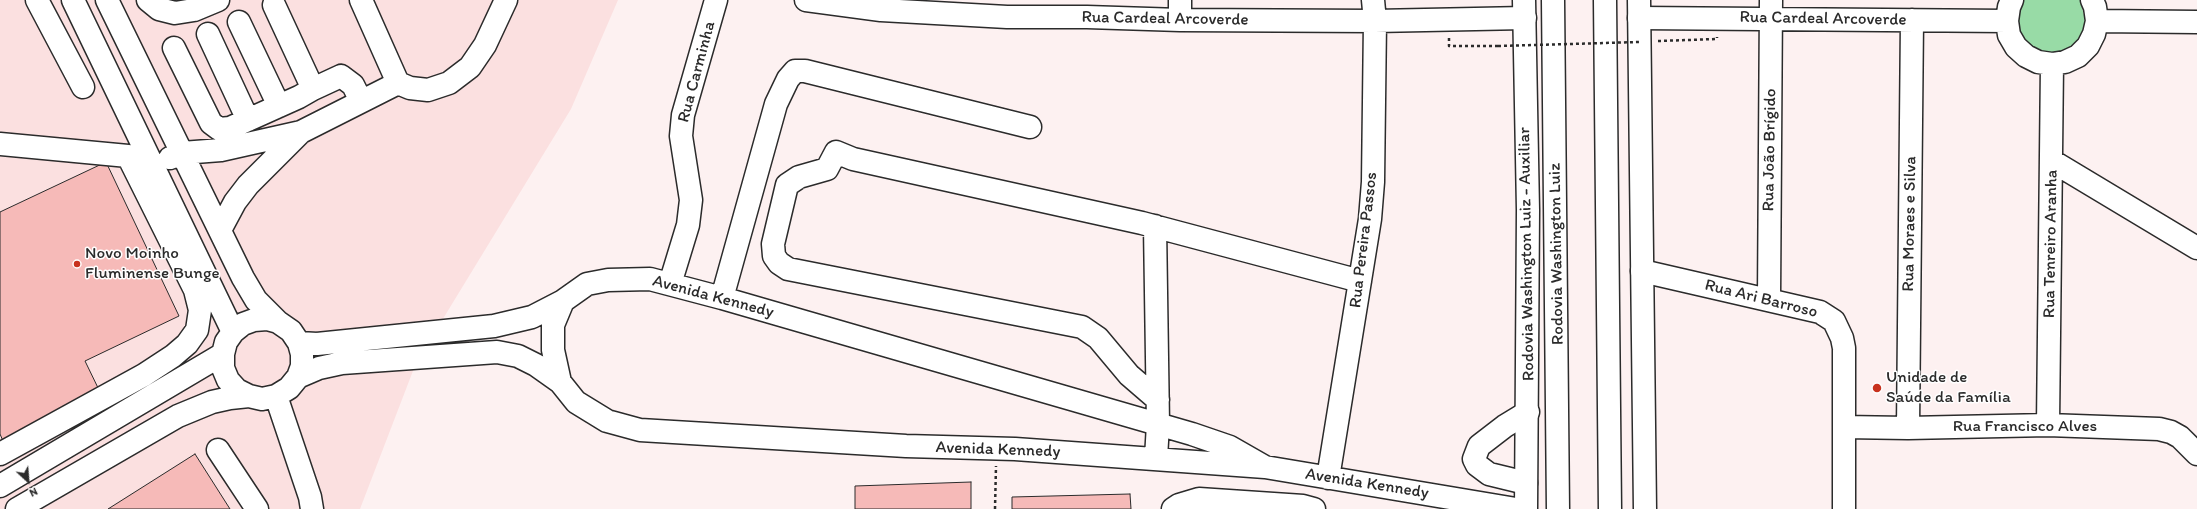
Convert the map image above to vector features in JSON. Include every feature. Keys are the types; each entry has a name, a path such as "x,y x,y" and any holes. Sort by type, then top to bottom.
{"main road":[{"path":"37,0 83,86"},
{"path":"73,0 233,332"},
{"path":"107,0 243,278 256,300 278,322 291,331 299,343 302,354 302,366 298,376 289,388 276,396 262,399 249,396 237,390 228,380 223,368 223,354 226,342 233,332 243,324 254,320 266,319 278,322"},
{"path":"148,0 159,9 174,13 194,10 218,0"},
{"path":"360,0 398,83 410,88 428,90 449,83 470,67 485,46 506,0"},
{"name":"Rua Carminha","path":"670,284 688,225 691,200 681,136 683,115 716,0"},
{"name":"Rua Cardeal Arcoverde","path":"806,0 881,10 1006,8 1374,11 1524,9"},
{"name":"Rodovia Washington Luiz","path":"1554,0 1553,36 1558,509"},
{"path":"1606,0 1610,509"},
{"path":"2012,0 2007,21 2009,35 2016,47 2026,56 2038,62 2052,64 2066,62 2078,56 2088,46 2094,34 2097,21 2095,7 2092,0"},
{"path":"274,5 313,89"},
{"name":"Rodovia Washington Luiz - Auxiliar","path":"1524,9 1528,210 1528,412 1526,509"},
{"path":"1639,9 1645,509"},
{"name":"Rua Cardeal Arcoverde","path":"1639,9 1771,9 1912,20 2007,21"},
{"name":"Rua João Brígido","path":"1769,299 1771,9"},
{"name":"Rua Pereira Passos","path":"1328,478 1370,218 1373,182 1374,11"},
{"name":"Rua Moraes e Silva","path":"1908,428 1912,20"},
{"path":"2097,21 2197,22"},
{"path":"239,22 279,106"},
{"path":"208,34 248,120"},
{"path":"1528,210 1553,36"},
{"path":"174,48 211,123 219,129 230,128 342,76 352,85 361,102"},
{"name":"Rua Tenreiro Aranha","path":"2048,425 2052,64"},
{"path":"722,298 776,104 788,79 795,71 805,71 1030,127"},
{"path":"154,166 182,153 221,150 301,132 398,83"},
{"path":"220,230 235,202 248,185 301,132"},
{"path":"0,144 128,156 195,290 200,310 197,330 187,344 173,356 144,375 0,454"},
{"path":"1158,400 1129,375 1098,338 1082,327 788,269 779,263 774,256 772,244 787,185 799,177 827,169 836,152 853,159 1155,226 1360,281"},
{"path":"2052,161 2197,248"},
{"path":"1155,226 1158,400 1156,458"},
{"name":"Rua Ari Barroso","path":"1642,271 1769,299 1820,312 1834,321 1839,329 1844,348 1844,509"},
{"name":"Avenida Kennedy","path":"1264,467 1230,447 1158,424 722,298 650,279 608,280 587,284 563,302 553,325 553,350 560,382 576,402 607,421 640,430 906,446 996,448 1156,458 1264,467 1516,509"},
{"path":"299,343 317,344 494,326 532,317 563,302"},
{"path":"298,376 318,368 342,363 497,352 518,356 536,365 560,382"},
{"path":"0,486 223,354"},
{"path":"17,509 178,416 212,402 249,396"},
{"path":"276,396 310,497 312,509"},
{"path":"1526,483 1489,474 1477,465 1474,459 1479,446 1505,426 1528,412"},
{"name":"Rua Francisco Alves","path":"1844,427 1908,428 2048,425 2159,429 2171,432 2180,437 2197,454"},
{"path":"218,450 257,509"},
{"path":"1173,509 1179,505 1199,499 1303,506 1314,509"}],"path":[{"path":"1449,34 1449,46 1640,42"},
{"path":"995,509 996,448"}],"shaded area":[{"path":"0,0 618,0 571,109 416,363 360,509 0,509"}],"green space":[{"path":"2020,0 2080,0 2085,19 2083,31 2077,42 2068,50 2056,54 2044,54 2032,50 2017,32"}],"building":[{"name":"Novo Moinho Fluminense Bunge","path":"106,162 179,316 85,361 101,394 3,441 0,434 0,212"},
{"path":"195,454 230,509 108,509"},
{"path":"971,482 971,509 855,509 855,486"},
{"path":"1130,494 1131,509 1012,509 1012,497"}],"place":[{"name":"Novo Moinho Fluminense Bunge","path":"77,264"},
{"name":"Unidade de Saúde da Família","path":"1877,388"}]}
